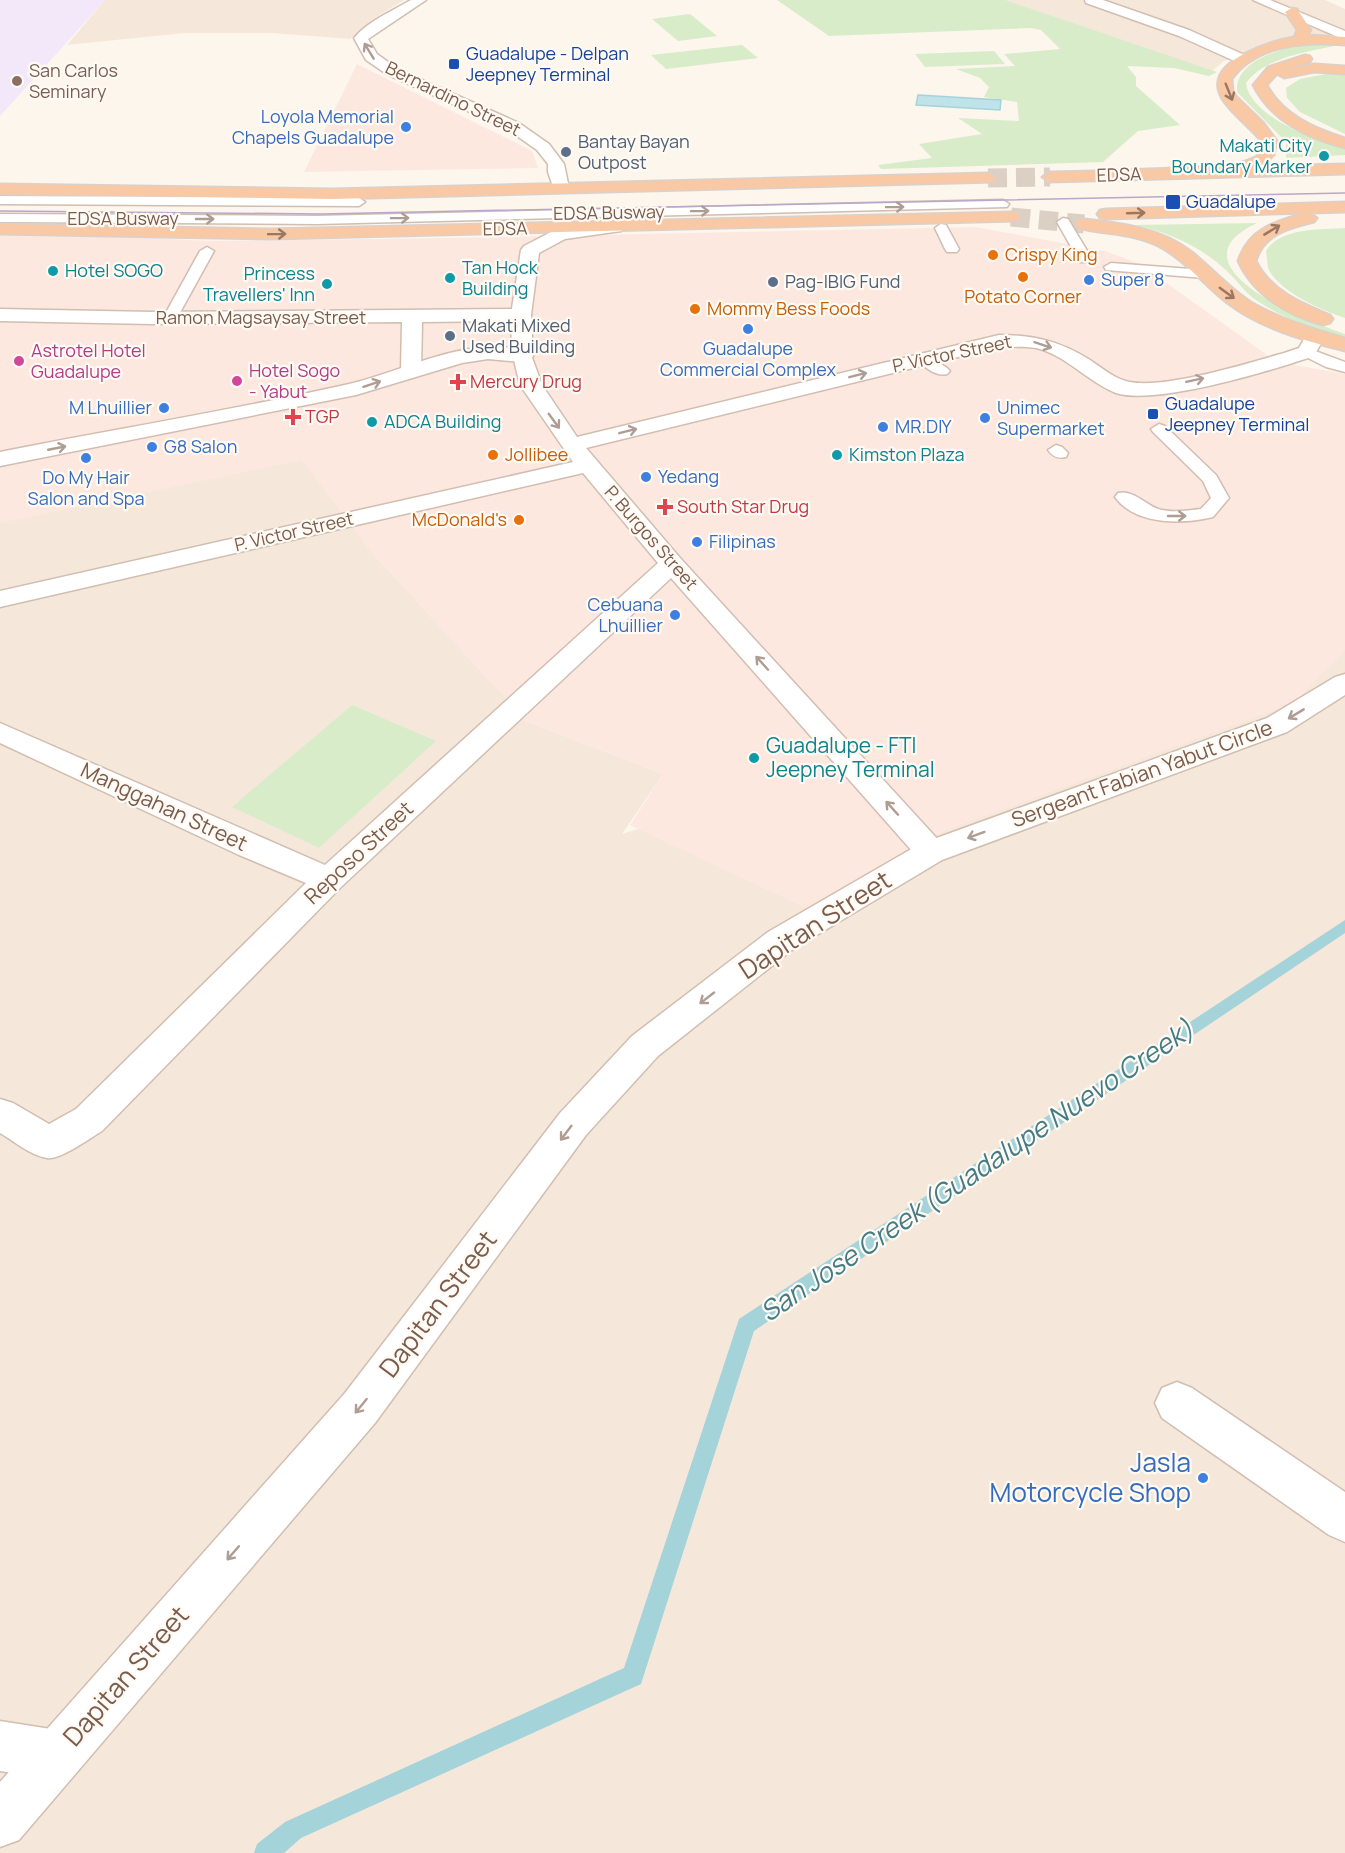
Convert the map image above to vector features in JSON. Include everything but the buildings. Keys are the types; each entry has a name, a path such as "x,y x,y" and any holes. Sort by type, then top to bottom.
{"highway":[{"path":"1292,12 1304,30 1299,40"},
{"path":"1180,173 1253,164 1264,158 1269,150 1269,141 1226,92 1225,79 1229,72 1244,60 1274,46 1299,40 1345,41"},
{"path":"1260,85 1266,74 1282,65 1345,49"},
{"path":"1260,85 1296,70 1314,68 1345,70"},
{"path":"1260,85 1279,112 1315,132 1345,143"},
{"name":"EDSA","path":"1050,177 1341,168"},
{"name":"EDSA","path":"0,189 332,194 561,188 991,184"},
{"name":"EDSA","path":"1075,221 1345,207"},
{"name":"EDSA","path":"0,229 272,234 615,227 1007,211"},
{"path":"1345,216 1311,218 1275,226 1253,246 1247,261 1255,277 1280,298 1296,308 1345,326"},
{"path":"1075,221 1133,232 1163,242 1181,252 1243,305 1311,344 1345,345"}],"street":[{"name":"Bernardino Street","path":"420,0 370,30 362,38 371,57 393,72 513,126 543,147 556,164 561,188"},
{"path":"1091,0 1184,33 1244,60"},
{"path":"1259,0 1345,36"},
{"name":"P. Burgos Street","path":"615,227 561,234 530,250 521,315 523,356 531,385 580,455 672,564 931,852"},
{"name":"Ramon Magsaysay Street","path":"0,315 170,318 521,315"},
{"path":"411,371 412,317"},
{"name":"P. Victor Street","path":"0,599 933,365 999,341 1020,340 1041,343 1101,378 1140,395 1277,362 1311,344"},
{"path":"0,459 356,389 411,371 478,354 500,353 523,356"},
{"name":"Reposo Street","path":"0,1114 49,1143 89,1120 329,880 672,564"},
{"name":"Sergeant Fabian Yabut Circle","path":"931,852 1277,725 1345,683"},
{"name":"Manggahan Street","path":"0,732 250,847 329,880"},
{"name":"Dapitan Street","path":"0,1821 360,1408 573,1124 645,1046 780,941 931,852"},
{"path":"1176,1403 1345,1519"},
{"path":"0,1746 57,1755"}],"lane":[{"name":"EDSA Busway","path":"0,200 328,203 991,184"},
{"name":"EDSA Busway","path":"0,218 317,220 1007,211"},
{"path":"1075,221 1085,259"},
{"path":"941,228 952,249"},
{"path":"170,318 207,251"},
{"path":"1111,267 1204,274"},
{"path":"1311,344 1331,364 1345,367"},
{"path":"1124,497 1145,512 1176,518 1207,513 1220,498 1210,479 1159,429"}],"shaded area":[{"name":"San Carlos Seminary","path":"0,0 105,0 0,116"},
{"path":"105,0 404,0 373,19 350,39 272,33 184,33 67,45"},
{"path":"1001,0 1325,0 1345,9 1345,35 1288,40 1224,61 1212,71"},
{"name":"Loyola Memorial Chapels Guadalupe","path":"357,64 532,151 538,168 304,172"},
{"path":"976,227 1105,251 1140,264 1277,362 1345,374 1345,650 1294,703 946,830 806,908 630,825 663,774 526,721 372,553 302,460 0,523 0,230 211,241"},
{"path":"302,459 526,721 663,774 622,834 876,753 1345,502 1345,1853 0,1853 0,522"}],"green space":[{"path":"777,0 1005,0 1217,72 1209,76 1174,68 1127,66 1136,77 1136,86 1180,125 1138,131 1103,162 881,169 878,165 932,158 919,144 982,134 958,118 1019,121 1017,102 984,97 989,87 980,78 956,69 1015,66 1004,54 1060,49 1041,30 1031,28 829,36"},
{"path":"690,14 717,36 678,41 652,19"},
{"path":"1302,43 1339,45 1289,56 1265,67 1246,83 1250,95 1271,116 1302,133 1345,149 1345,155 1286,158 1286,142 1237,92 1238,81 1251,65 1271,54"},
{"path":"742,45 758,58 666,69 651,55"},
{"path":"994,51 1005,64 925,67 915,54"},
{"path":"1326,74 1345,74 1345,134 1300,112 1287,98 1286,88 1300,79"},
{"path":"1257,223 1233,240 1227,257 1235,274 1253,290 1278,305 1345,334 1345,338 1279,314 1251,296 1219,264 1197,248 1161,232 1135,225"},
{"path":"1345,228 1345,318 1314,306 1282,286 1269,270 1266,251 1273,243 1291,234"},
{"path":"352,705 436,741 319,848 232,807"}],"water":[{"path":"918,95 1001,100 1000,110 916,105"}],"waterway":[{"name":"San Jose Creek (Guadalupe Nuevo Creek)","path":"266,1853 293,1830 633,1676 746,1325 1345,926"}],"tunnel":[{"path":"988,178 1050,177"},
{"path":"1011,217 1084,224"}],"tram line":[{"path":"0,211 321,214 1345,193"}],"place":[{"name":"Guadalupe - Delpan Jeepney Terminal","path":"454,64"},
{"name":"San Carlos Seminary","path":"17,81"},
{"name":"Loyola Memorial Chapels Guadalupe","path":"406,127"},
{"name":"Bantay Bayan Outpost","path":"566,152"},
{"name":"Makati City Boundary Marker","path":"1324,156"},
{"name":"Guadalupe","path":"1173,202"},
{"name":"Crispy King","path":"993,255"},
{"name":"Hotel SOGO","path":"53,271"},
{"name":"Potato Corner","path":"1023,277"},
{"name":"Tan Hock Building","path":"450,278"},
{"name":"Super 8","path":"1089,280"},
{"name":"Pag-IBIG Fund","path":"773,282"},
{"name":"Princess Travellers' Inn","path":"327,284"},
{"name":"Mommy Bess Foods","path":"695,309"},
{"name":"Guadalupe Commercial Complex","path":"748,329"},
{"name":"Makati Mixed Used Building","path":"450,336"},
{"name":"Astrotel Hotel Guadalupe","path":"19,361"},
{"name":"Hotel Sogo - Yabut","path":"237,381"},
{"name":"Mercury Drug","path":"458,382"},
{"name":"M Lhuillier","path":"164,408"},
{"name":"Guadalupe Jeepney Terminal","path":"1153,414"},
{"name":"TGP","path":"293,417"},
{"name":"Unimec Supermarket","path":"985,418"},
{"name":"ADCA Building","path":"372,422"},
{"name":"MR.DIY","path":"883,427"},
{"name":"G8 Salon","path":"152,447"},
{"name":"Jollibee","path":"493,455"},
{"name":"Kimston Plaza","path":"837,455"},
{"name":"Do My Hair Salon and Spa","path":"86,458"},
{"name":"Yedang","path":"646,477"},
{"name":"South Star Drug","path":"665,507"},
{"name":"McDonald's","path":"519,520"},
{"name":"Filipinas","path":"697,542"},
{"name":"Cebuana Lhuillier","path":"675,615"},
{"name":"Guadalupe - FTI Jeepney Terminal","path":"754,758"},
{"name":"Jasla Motorcycle Shop","path":"1203,1478"}]}
